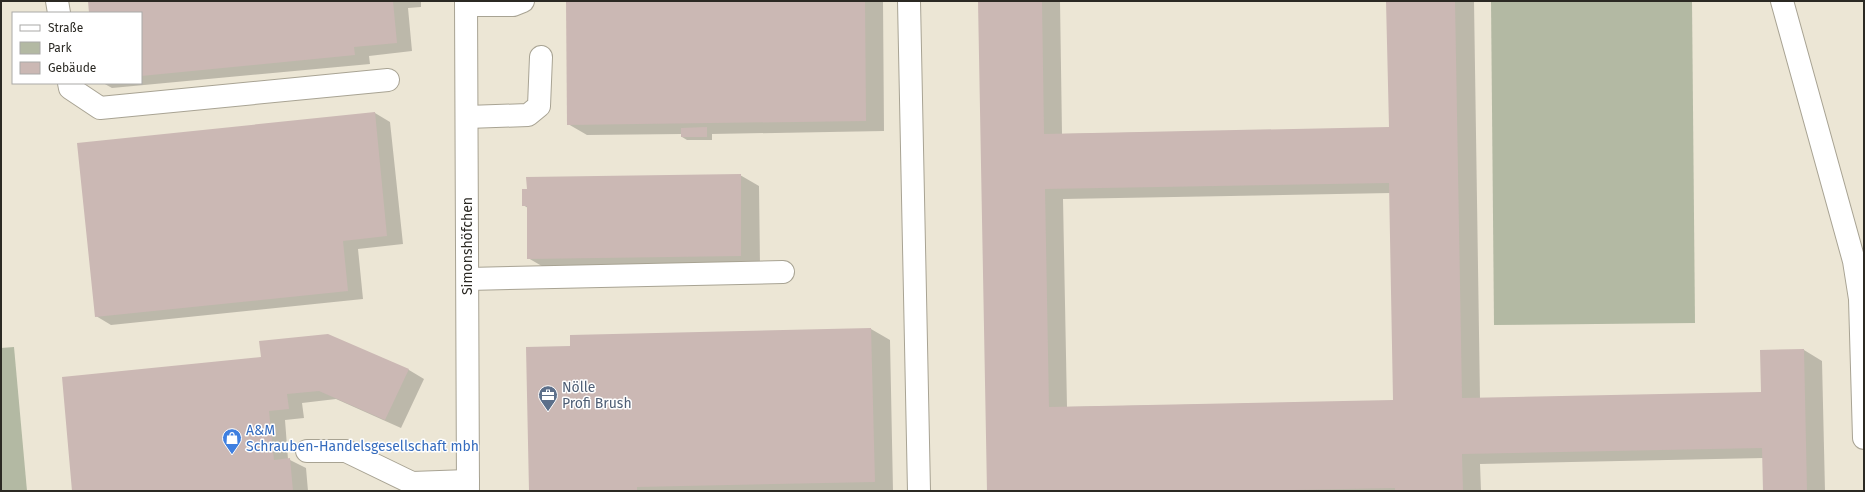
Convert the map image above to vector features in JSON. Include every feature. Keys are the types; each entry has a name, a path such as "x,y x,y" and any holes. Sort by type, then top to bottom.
{"street":[{"path":"57,1 59,12"},
{"path":"466,3 513,5 523,1"},
{"path":"909,1 919,491"},
{"path":"1782,1 1854,261 1860,299 1864,438"},
{"name":"Simonshöfchen","path":"466,3 468,486"},
{"path":"467,117 528,115 539,106 541,57"},
{"path":"69,84 70,88 100,108 388,80"},
{"path":"468,279 783,272"},
{"path":"307,451 346,451 412,483 468,486"}],"green space":[{"path":"1491,1 1692,1 1695,323 1494,325"},
{"path":"14,347 27,491 1,491 1,348"}],"building":[{"path":"88,1 393,1 397,43 354,47 355,55 142,76 142,12 89,12"},
{"path":"566,1 865,1 866,121 567,125"},
{"path":"978,1 1042,1 1044,134 1389,127 1386,1 1455,1 1462,398 1761,392 1760,350 1804,349 1807,491 1763,491 1762,448 1462,454 1463,491 1395,491 1395,488 1248,491 987,491","holes":["1389,183 1393,400 1049,407 1045,189"]},
{"path":"375,112 387,236 343,241 348,291 95,317 77,143"},
{"path":"707,127 707,137 681,137 681,128"},
{"path":"741,174 741,256 527,259 527,206 522,206 522,189 527,189 526,177"},
{"path":"871,328 875,482 637,487 637,491 529,491 526,347 570,346 570,335"},
{"path":"328,334 409,369 385,420 319,391 287,394 289,409 269,411 274,460 290,458 293,491 72,491 62,377 261,357 259,341"}],"place":[{"name":"Nölle Profi Brush","path":"548,412"},
{"name":"A&M Schrauben-Handelsgesellschaft mbh","path":"232,455"}]}
